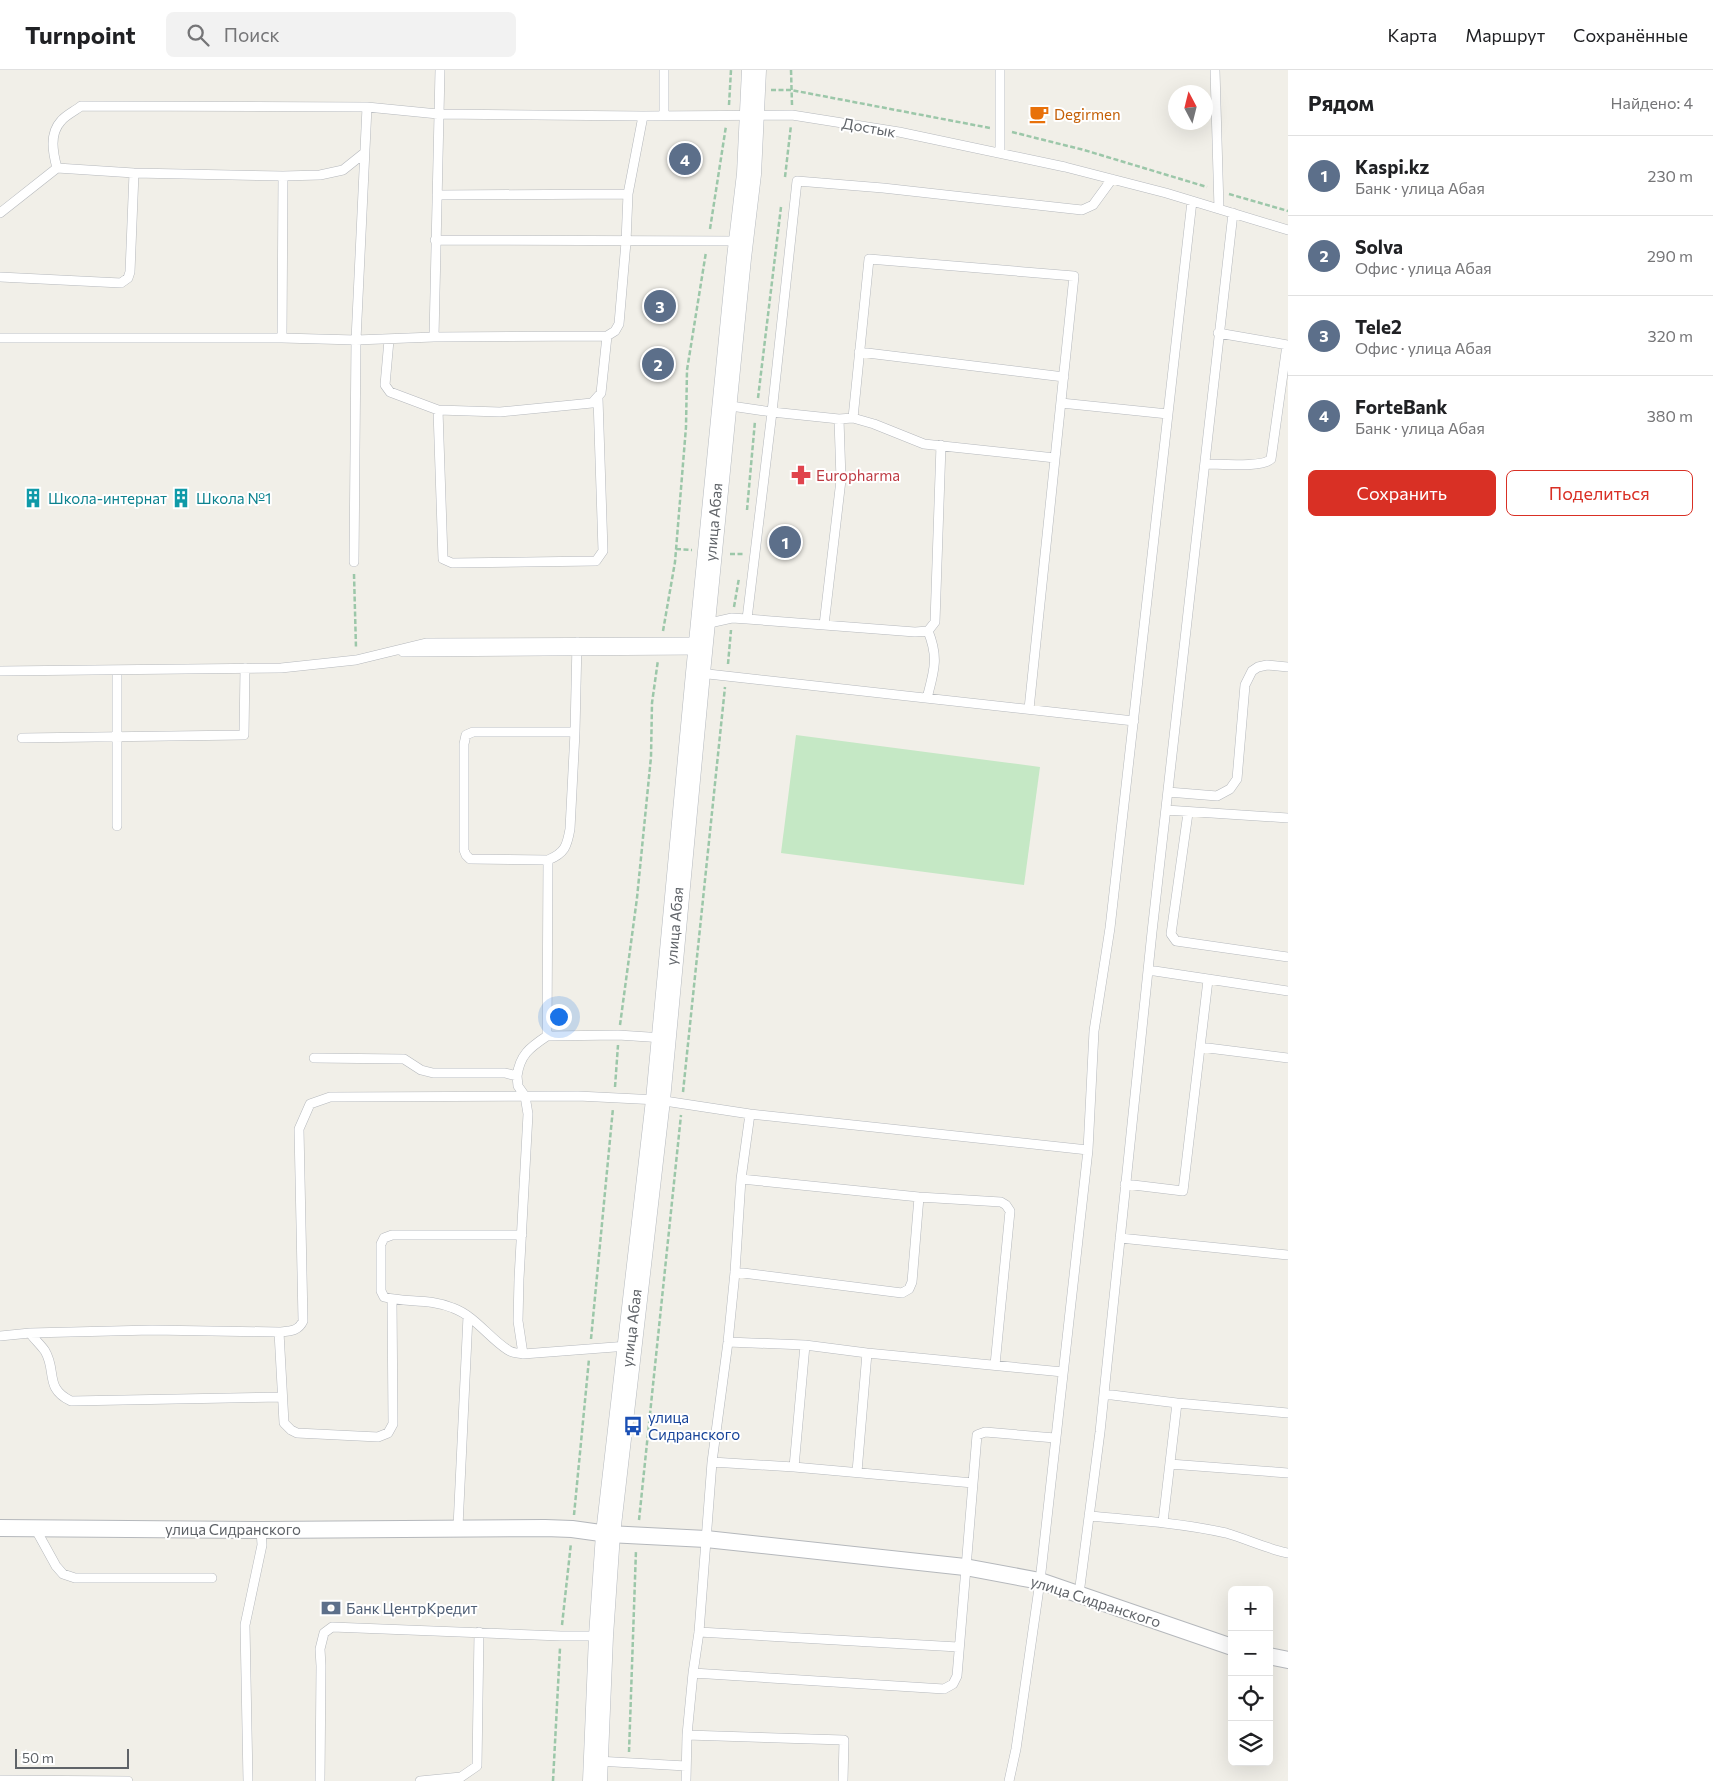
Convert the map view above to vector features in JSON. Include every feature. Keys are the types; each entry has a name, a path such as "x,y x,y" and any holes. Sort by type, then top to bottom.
{"street":[{"name":"улица Абая","path":"596,1771 601,1636 608,1534 628,1346 658,1100 700,647 749,174 754,70"},
{"name":"улица Сидранского","path":"0,1528 261,1530 458,1527 572,1529 608,1534 706,1539 965,1566 1040,1581 1228,1646"},
{"path":"1273,1657 1288,1660"}],"lane":[{"path":"434,337 440,70"},
{"path":"664,70 664,116"},
{"path":"1000,70 1000,153"},
{"path":"1215,70 1219,209"},
{"name":"Достык","path":"57,168 53,150 54,135 61,121 81,106 367,107 438,114 643,116 792,114 900,132 1065,167 1192,201 1288,230"},
{"path":"354,562 356,340 363,154 367,107"},
{"path":"0,338 389,340 434,337 607,336 615,331 619,324 628,194 643,116"},
{"path":"0,212 57,168 134,173 320,175 343,170 363,154"},
{"path":"0,277 122,283 128,278 130,272 134,173"},
{"path":"282,338 283,176"},
{"path":"748,619 797,181 883,188 1082,210 1093,205 1112,179"},
{"path":"436,195 628,194"},
{"path":"1009,1781 1016,1749 1040,1581 1088,1150 1094,1031 1110,928 1192,201"},
{"path":"1079,1594 1104,1394 1148,970 1233,213"},
{"path":"436,240 741,241"},
{"path":"853,418 869,259 1074,276 1029,709"},
{"path":"1206,464 1258,464 1272,459 1288,345 1218,334"},
{"path":"389,340 385,385 390,392 438,410 500,412 592,403 601,392 607,336"},
{"path":"860,352 1064,377"},
{"path":"438,410 443,559 452,563 596,561 603,551 598,398"},
{"path":"1061,403 1168,414"},
{"path":"724,405 839,419 853,418 874,424 924,444 1055,458"},
{"path":"824,625 841,480 839,419"},
{"path":"928,631 934,622 941,445"},
{"path":"0,671 281,668 356,660 393,652 577,647 700,647 732,618 915,632 928,631"},
{"path":"927,698 934,669 935,652 928,631"},
{"path":"575,732 473,732 466,735 464,754 464,850 466,855 470,858 548,860 561,854 568,841 575,732 577,647"},
{"path":"700,647 727,676 1134,721"},
{"path":"1168,792 1217,796 1230,789 1237,779 1245,685 1248,678 1258,667 1267,665 1288,668"},
{"path":"22,738 244,735 245,668"},
{"path":"117,670 117,826"},
{"path":"1166,810 1188,813 1288,818"},
{"path":"1188,813 1171,934 1173,939 1176,942 1288,957"},
{"path":"547,1036 548,860"},
{"path":"1148,970 1288,991"},
{"path":"1126,1184 1183,1191 1208,980"},
{"path":"523,1354 518,1321 528,1114 524,1096 518,1086 519,1062 530,1047 547,1036 618,1035 664,1038"},
{"path":"1200,1047 1288,1058"},
{"path":"314,1058 404,1059 421,1070 433,1073 505,1073 517,1076"},
{"path":"0,1336 152,1330 279,1332 295,1330 302,1321 299,1129 310,1104 330,1097 524,1096 658,1100 750,1114 1088,1150"},
{"path":"686,1781 687,1735 699,1632 712,1462 728,1342 741,1179 750,1114"},
{"path":"741,1179 919,1197 1000,1202 1006,1205 1010,1211 995,1365"},
{"path":"735,1272 902,1293 909,1289 912,1282 919,1197"},
{"path":"522,1235 392,1235 384,1238 381,1244 381,1290 384,1297 392,1299 427,1301 454,1308 468,1316 509,1351 523,1354 628,1346"},
{"path":"1120,1238 1288,1255"},
{"path":"279,1332 284,1423 297,1433 378,1437 388,1432 393,1424 392,1299"},
{"path":"458,1527 468,1316"},
{"path":"30,1334 46,1352 55,1388 61,1396 71,1401 282,1397"},
{"path":"728,1342 805,1345 867,1353 1063,1372"},
{"path":"794,1467 805,1345"},
{"path":"857,1472 867,1353"},
{"path":"1104,1394 1288,1413"},
{"path":"1163,1522 1177,1403"},
{"path":"693,1673 944,1689 953,1684 957,1676 977,1435 986,1432 1055,1438"},
{"path":"712,1462 857,1472 973,1483"},
{"path":"1170,1464 1288,1473"},
{"path":"1089,1516 1163,1522 1225,1533 1288,1553"},
{"path":"35,1528 56,1566 63,1574 75,1578 212,1578"},
{"path":"248,1781 245,1625 262,1545 261,1530"},
{"path":"320,1781 320,1649 324,1632 332,1627 601,1636"},
{"path":"420,1781 461,1777 477,1766 479,1632"},
{"path":"699,1632 958,1647"},
{"path":"687,1735 844,1740 843,1781"},
{"path":"596,1771 628,1762 686,1766"},
{"path":"0,1780 128,1781"}],"path":[{"path":"553,1781 561,1636 614,1098 618,1035 637,898 651,757 652,702 676,548 686,427 687,370 727,116 732,70"},
{"path":"784,183 792,114 791,70"},
{"path":"746,516 756,410 781,202"},
{"path":"676,548 742,554 743,545"},
{"path":"354,562 356,660"},
{"path":"628,1762 637,1535 732,618 740,572"}],"green space":[{"path":"796,735 1040,767 1024,885 781,853"}],"place":[{"name":"Degirmen","path":"1039,114"},
{"name":"ForteBank","path":"685,159"},
{"name":"Tele2","path":"660,306"},
{"name":"Solva","path":"658,364"},
{"name":"Europharma","path":"801,475"},
{"name":"Школа-интернат","path":"33,498"},
{"name":"Школа №1","path":"181,498"},
{"name":"Kaspi.kz","path":"785,542"},
{"name":"улица Сидранского","path":"633,1426"},
{"name":"Банк ЦентрКредит","path":"331,1608"}]}
